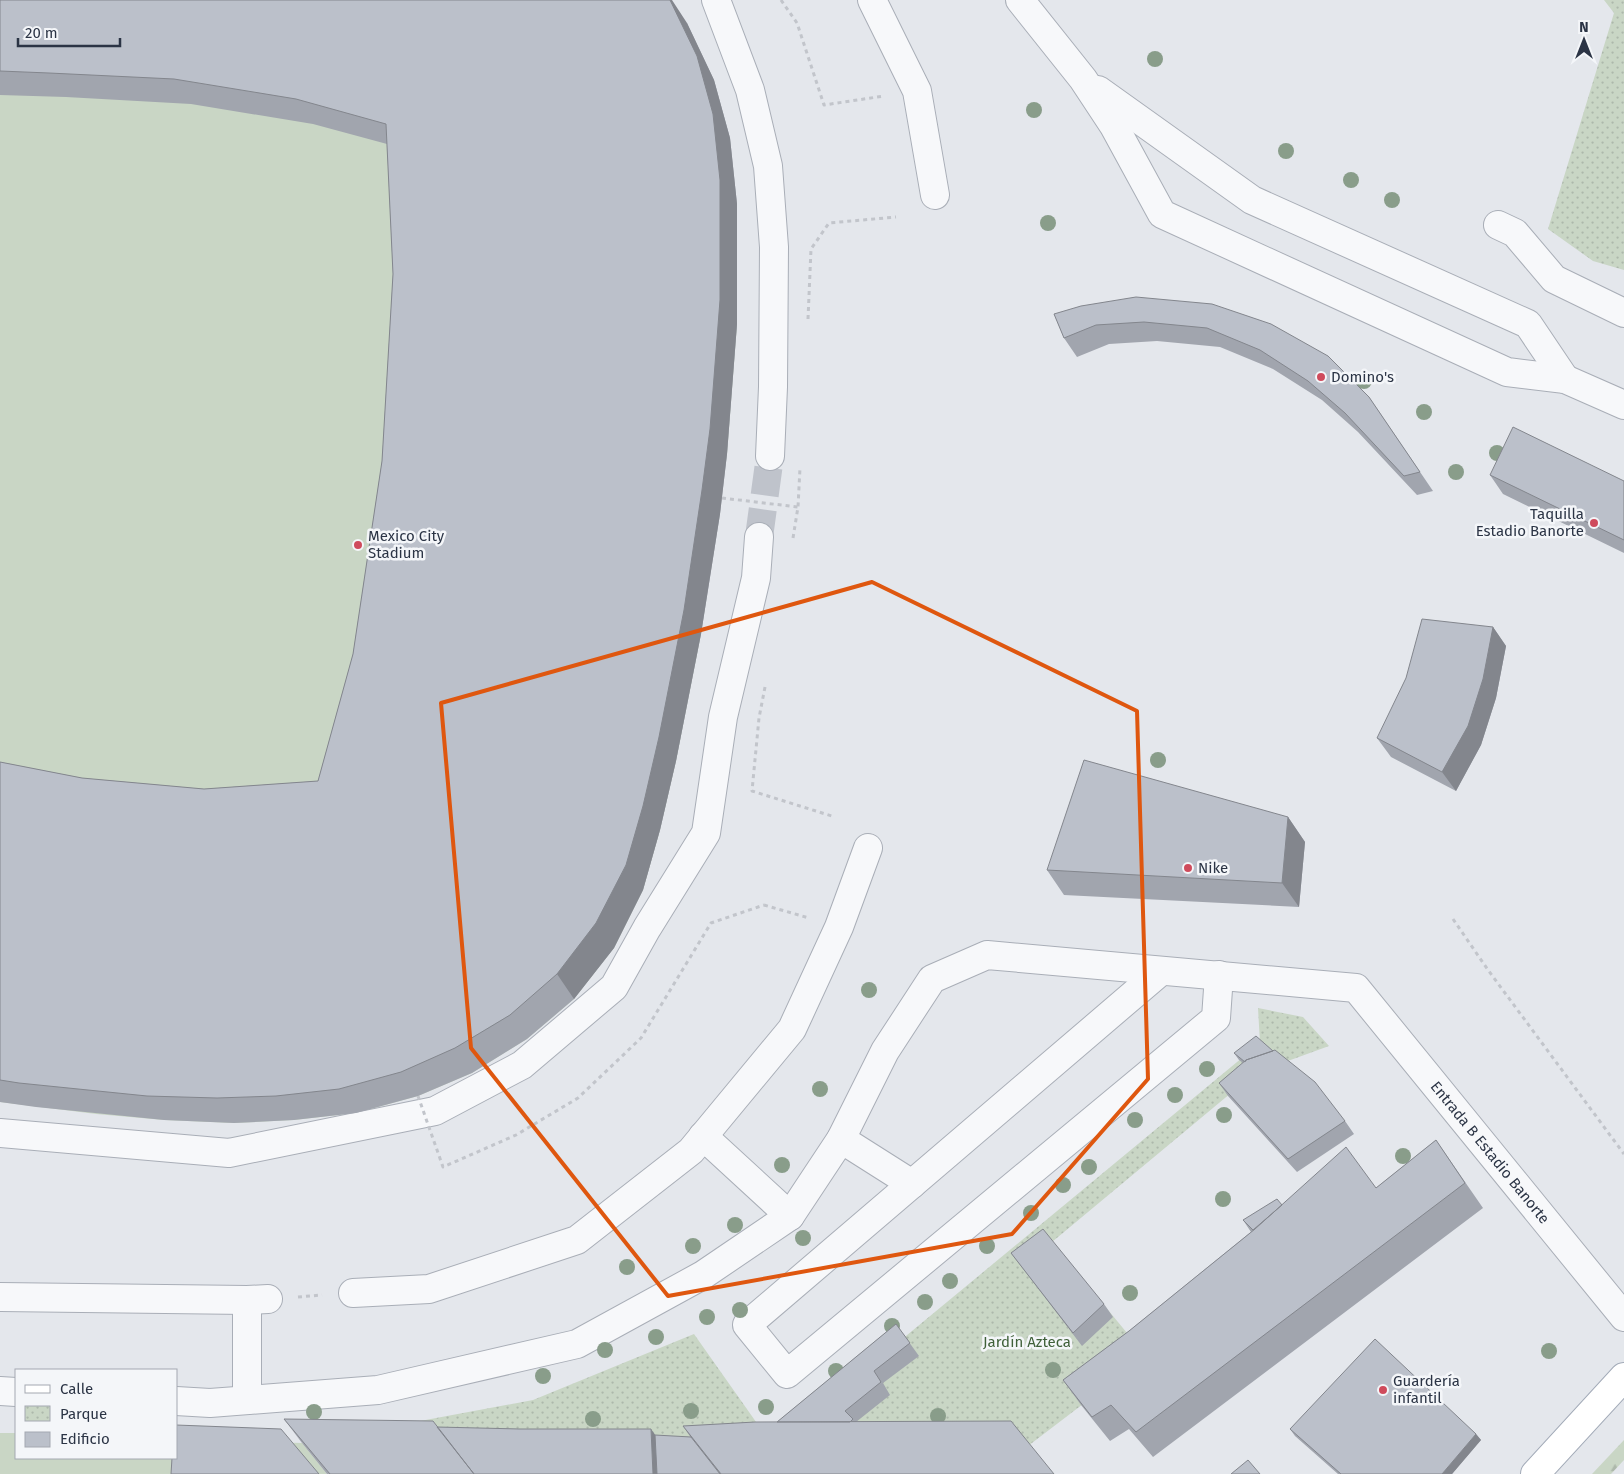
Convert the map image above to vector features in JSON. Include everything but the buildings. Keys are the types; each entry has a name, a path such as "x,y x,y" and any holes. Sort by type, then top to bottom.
{"main road":[{"path":"1535,1474 1624,1377"}],"street":[{"path":"716,0 750,90 768,166 774,247 773,387 770,456"},
{"path":"872,0 917,91 935,194"},
{"path":"1020,0 1083,79 1114,126 1162,214 1507,372 1565,379 1624,405"},
{"path":"1083,79 1252,200 1528,324 1565,379"},
{"path":"1498,225 1515,233 1554,279 1624,313"},
{"path":"0,1133 230,1153 435,1111 522,1065 614,987 647,928 706,833 723,717 756,578 759,537"},
{"path":"353,1293 428,1289 577,1240 691,1151 792,1029 838,927 868,848"},
{"path":"178,1401 210,1403 378,1390 577,1344 703,1275 790,1216 841,1139 885,1051 932,979 987,955 1219,975 1216,1018 787,1374 746,1325 1161,971"},
{"name":"Entrada B Estadio Banorte","path":"1219,975 1356,988 1624,1317"},
{"path":"703,1136 790,1216"},
{"path":"841,1139 912,1184"},
{"path":"0,1297 269,1299 247,1400"},
{"path":"0,1391 15,1392"}],"path":[{"path":"781,0 797,23 824,105 862,99"},
{"path":"807,328 811,249 829,223 896,217"},
{"path":"791,546 798,507 800,468"},
{"path":"722,498 798,507"},
{"path":"766,680 752,791 835,817"},
{"path":"418,1096 442,1167 516,1135 578,1098 640,1038 711,923 764,905 812,919"},
{"path":"1454,919 1488,970 1624,1154"},
{"path":"269,1299 322,1295"}],"highlighted area":[{"path":"872,582 1137,711 1148,1079 1012,1234 668,1296 471,1048 441,703"}],"green space":[{"name":"Mexico City Stadium","path":"0,0 737,204 737,324 727,454 701,634 676,761 660,830 643,890 614,948 574,999 527,1039 472,1073 418,1096 356,1113 294,1120 234,1123 164,1120 96,1114 0,1102"},
{"path":"1604,0 1624,0 1624,270 1593,261 1548,229 1614,13"},
{"name":"Jardín Azteca","path":"1258,1008 1303,1017 1329,1046 1255,1073 1052,1242 1146,1356 1028,1446 773,1446 1260,1043"},
{"path":"694,1334 773,1446 302,1443 533,1400"},
{"path":"0,1433 15,1433 15,1459 178,1459 178,1439 302,1443 327,1474 0,1474"},
{"path":"1624,1440 1624,1460 1611,1474 1592,1474"}],"tunnel":[{"path":"759,537 770,456"}],"place":[{"name":"Domino's","path":"1321,377"},
{"name":"Taquilla Estadio Banorte","path":"1594,523"},
{"name":"Mexico City Stadium","path":"358,545"},
{"name":"Nike","path":"1188,868"},
{"name":"Guardería infantil","path":"1383,1390"}]}
